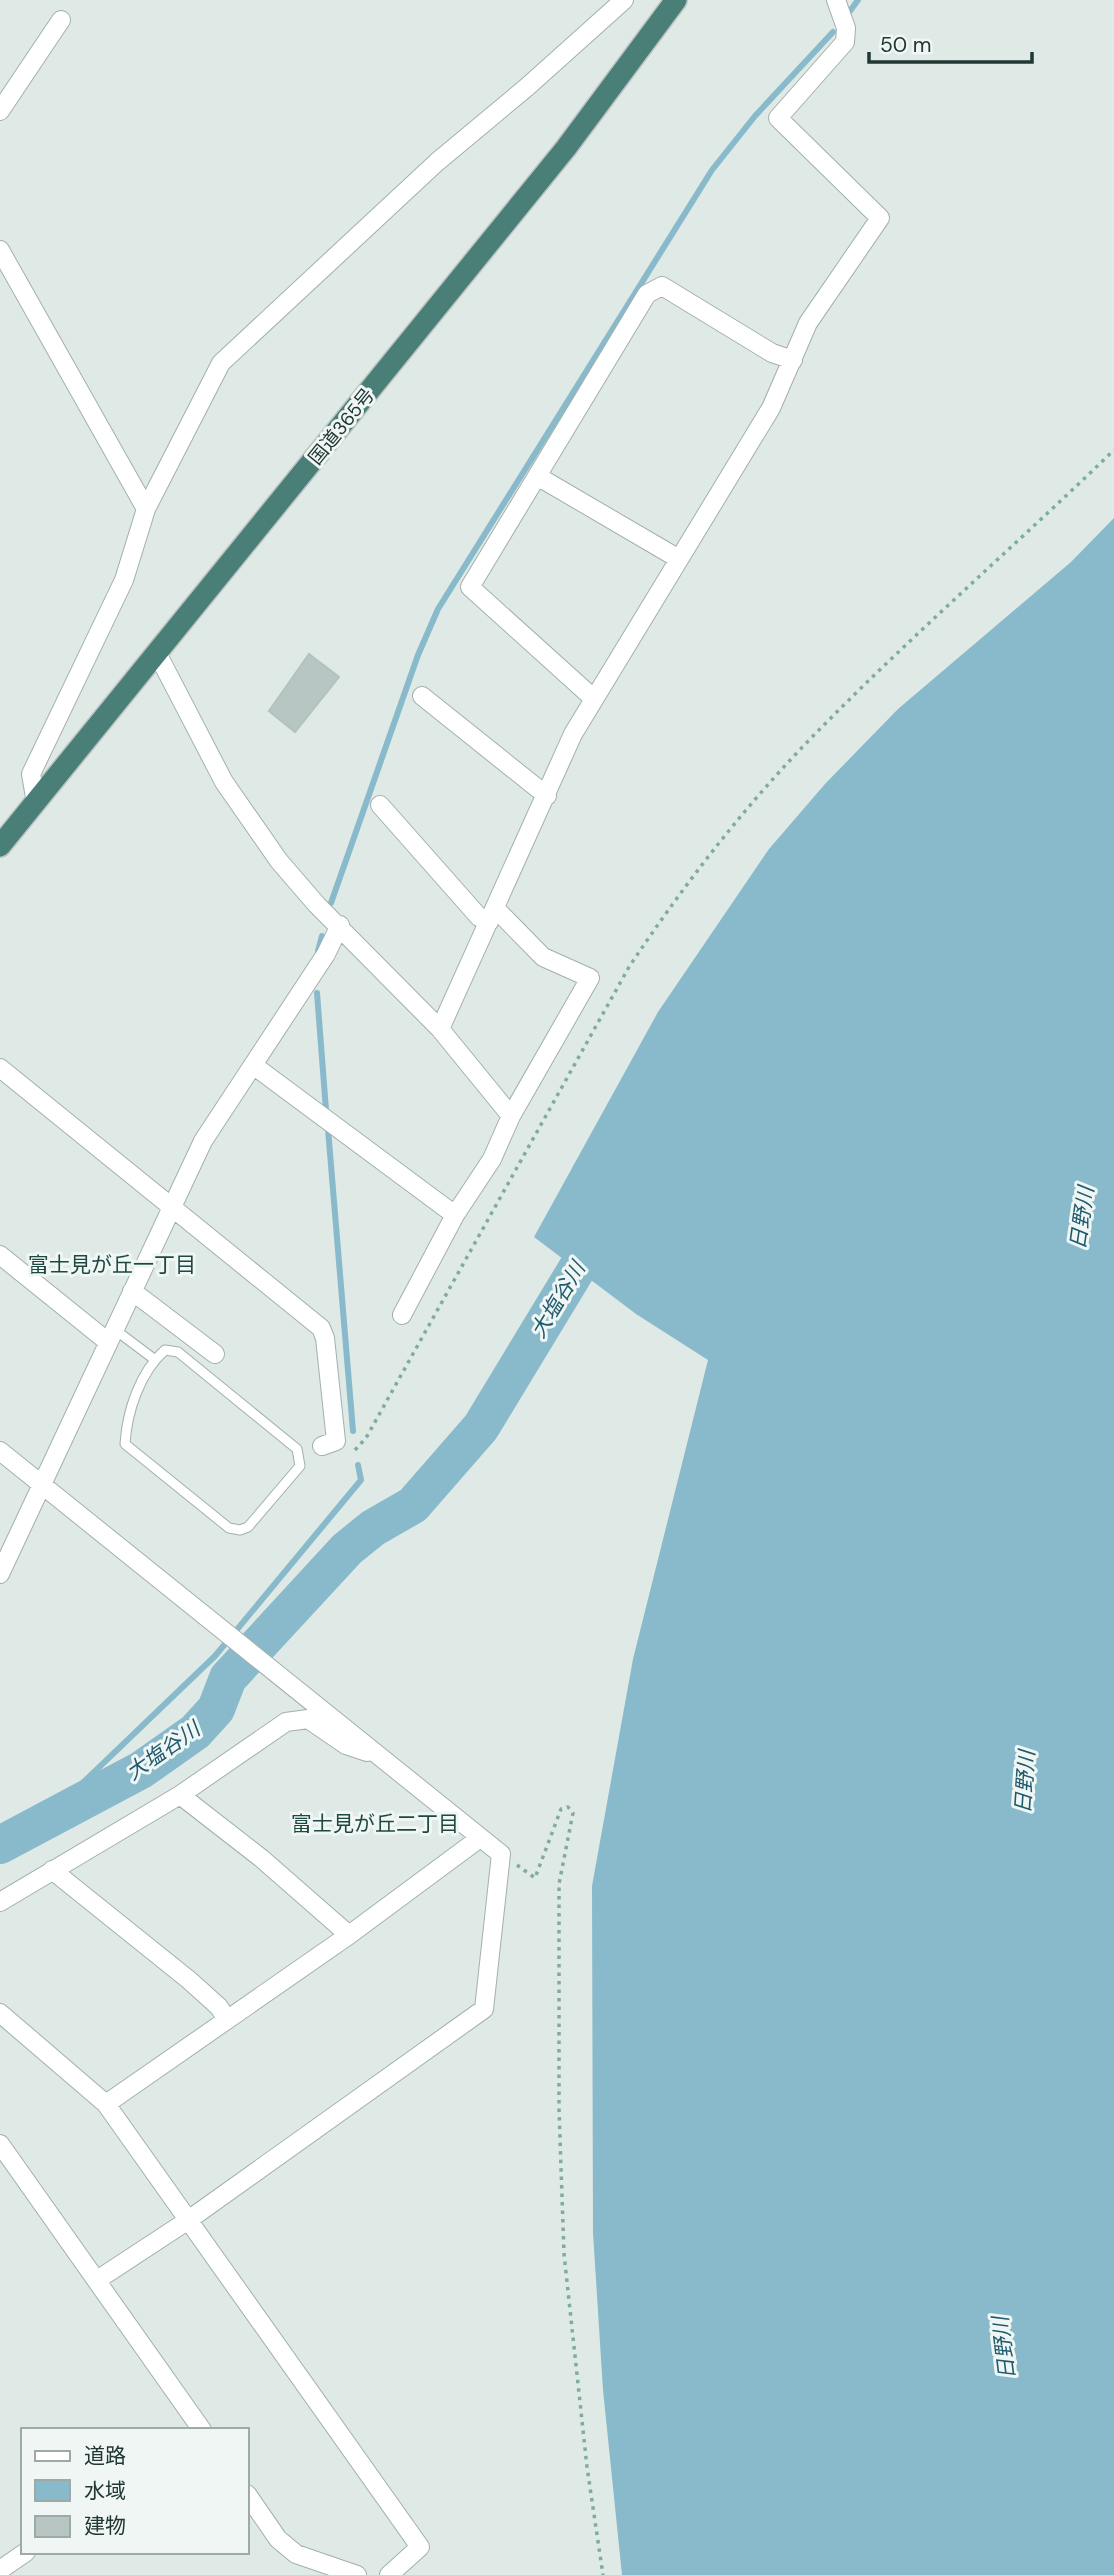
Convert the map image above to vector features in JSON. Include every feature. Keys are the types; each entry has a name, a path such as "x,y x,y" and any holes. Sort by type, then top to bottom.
{"highway":[{"name":"国道365号","path":"0,846 566,148 676,0"}],"street":[{"path":"36,803 31,774 124,580 146,509 221,363 234,348 437,162 527,87 624,0"},
{"path":"440,1029 573,734 771,408 808,323 880,218 778,118 845,42 842,12 836,0"},
{"path":"0,111 61,20"},
{"path":"0,250 146,509"},
{"path":"593,698 470,587 647,294 662,286 772,353 793,360"},
{"path":"537,475 679,559"},
{"path":"157,653 233,796 279,861 317,905 340,925 440,1029 511,1116"},
{"path":"422,696 547,796"},
{"path":"380,805 479,917 492,915 543,957 590,978 511,1116 492,1159 455,1215 402,1315"},
{"path":"0,1574 203,1141 327,954 340,925"},
{"path":"253,1065 455,1215"},
{"path":"4,1078 172,1204 321,1328 325,1338 329,1444"},
{"path":"0,1255 111,1335"},
{"path":"132,1291 215,1354"},
{"path":"0,1451 221,1626 501,1854 484,2010 187,2221 97,2280"},
{"path":"0,1902 180,1795 286,1723 308,1719 346,1745 380,1757"},
{"path":"180,1795 272,1867 349,1935"},
{"path":"106,2104 349,1935 480,1839"},
{"path":"52,1870 189,1980 228,2020"},
{"path":"0,2013 106,2104 420,2547 389,2575"},
{"path":"0,2144 201,2428"},
{"path":"248,2495 278,2539 296,2553 357,2575"},
{"path":"0,2570 23,2554"}],"lane":[{"path":"111,1335 154,1359"},
{"path":"165,1350 178,1352 297,1449 300,1466 247,1527 240,1530 229,1528 125,1444 141,1381 154,1359 165,1350"}],"path":[{"path":"329,1444 350,1455 366,1438 629,967 713,851 818,731 1114,450"},
{"path":"501,1854 535,1878 561,1809 568,1807 573,1813 559,1884 564,2254 587,2467 603,2575"}],"water":[{"name":"日野川","path":"1114,518 1114,2575 622,2575 603,2390 593,2233 592,1886 633,1659 708,1360 636,1314 534,1237 658,1012 769,849 825,784 898,709 1071,562"}],"building":[{"path":"309,654 339,677 295,732 269,711"}],"waterway":[{"path":"850,11 858,0"},
{"path":"331,903 418,655 438,609 712,170 755,116 833,32"},
{"path":"318,951 322,936"},
{"path":"317,993 326,1110"},
{"path":"328,1129 353,1431"},
{"name":"大塩谷川","path":"0,1845 141,1770 195,1732 216,1709 228,1678 347,1549 373,1528 413,1505 481,1427 604,1224"},
{"path":"42,1822 215,1656 361,1480 358,1465"}],"district":[{"name":"富士見が丘一丁目","path":"112,1265"},
{"name":"富士見が丘二丁目","path":"375,1824"}]}
